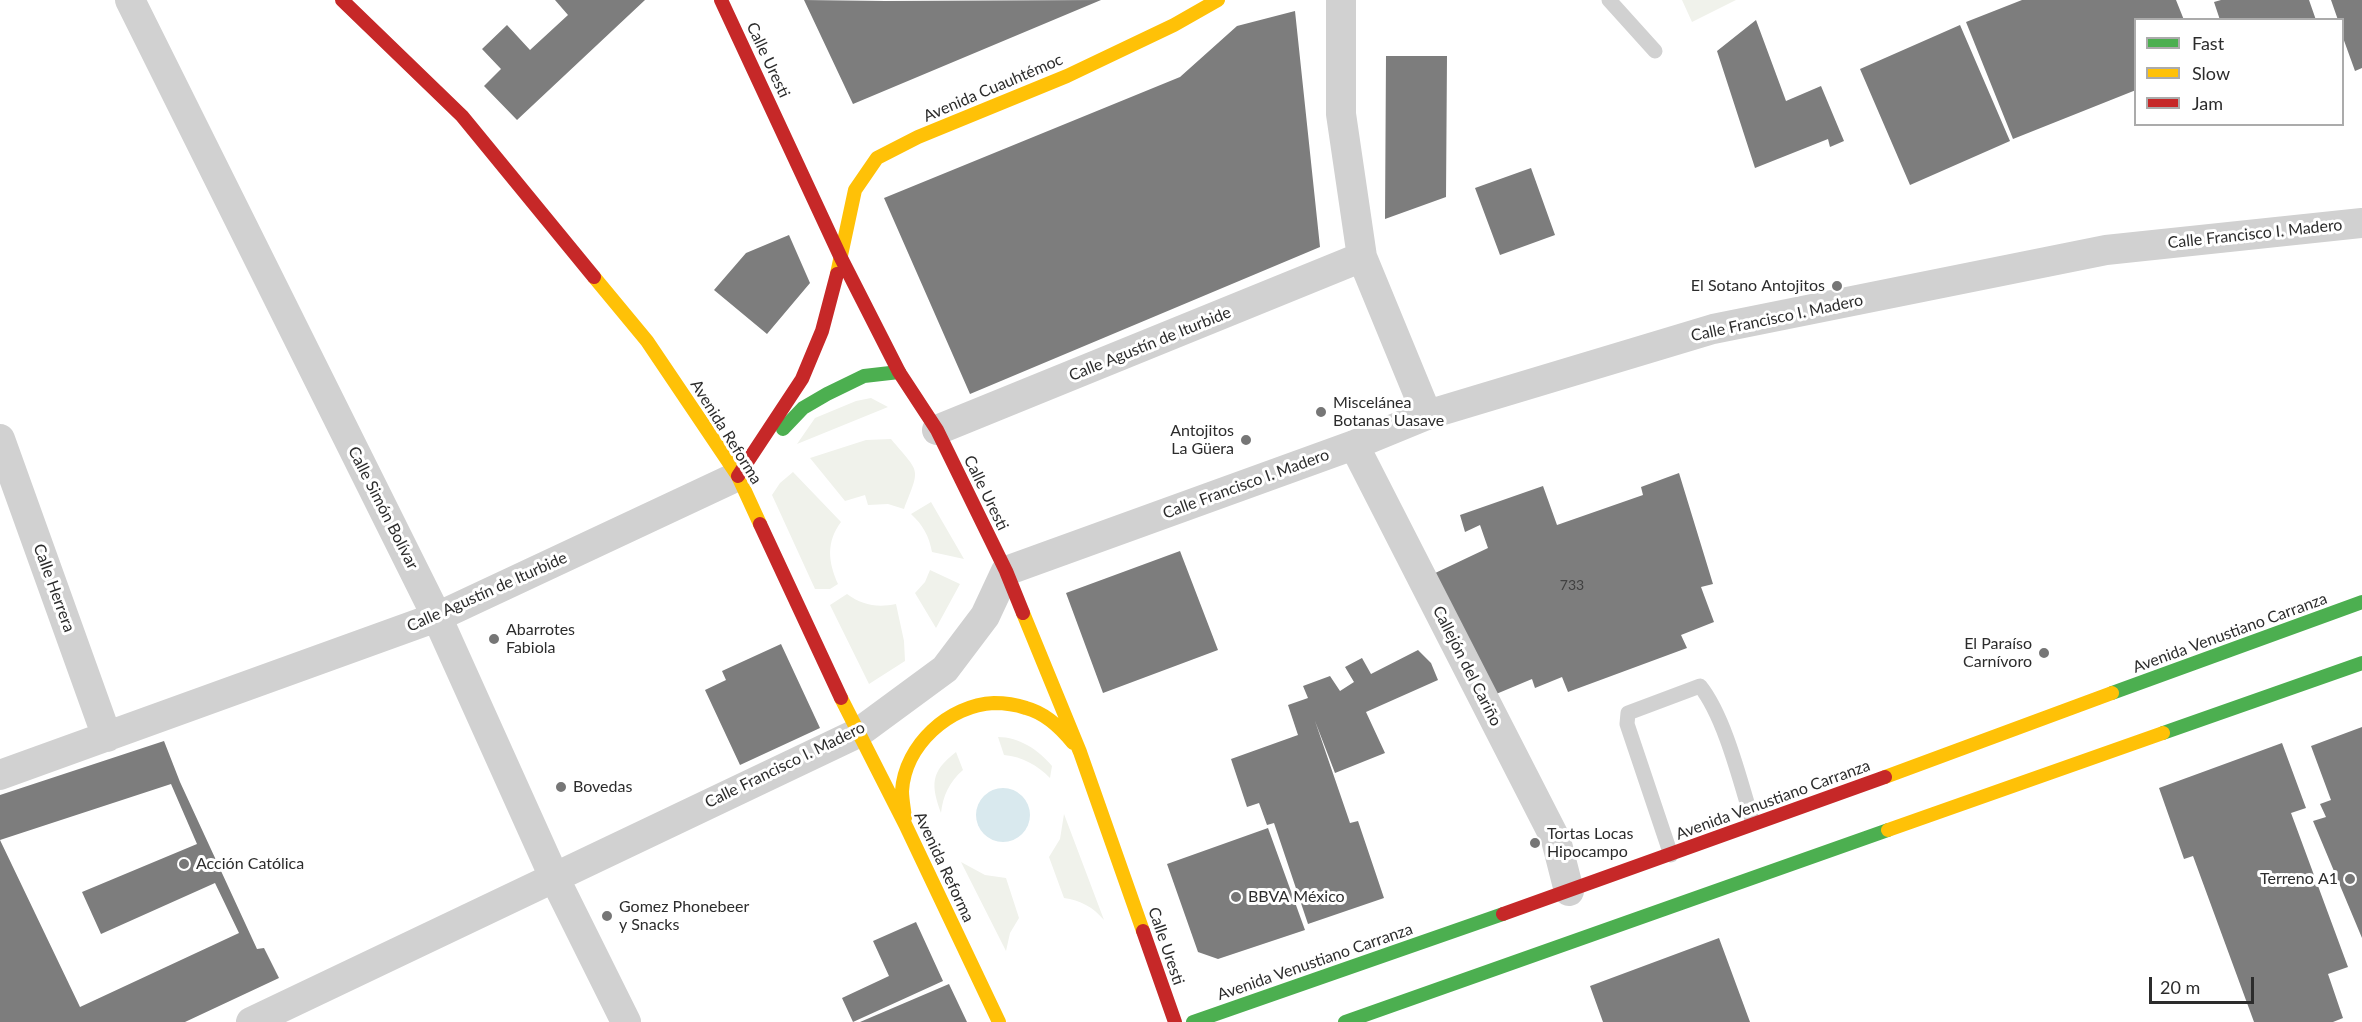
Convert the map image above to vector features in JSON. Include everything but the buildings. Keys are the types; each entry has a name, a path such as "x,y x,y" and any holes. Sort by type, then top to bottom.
{"main road":[{"name":"Avenida Reforma","path":"342,0 462,116 647,341 743,487 858,733 905,824 999,1022"},
{"name":"Calle Uresti","path":"721,0 841,258 899,372 938,430 1006,572 1080,752 1175,1022"},
{"name":"Avenida Cuauhtémoc","path":"841,258 855,190 878,158 918,137 1067,76 1174,25 1218,0"},
{"path":"743,487 802,379 822,331 841,258"},
{"path":"743,487 758,460 803,408 827,393 864,376 899,372"},
{"name":"Avenida Venustiano Carranza","path":"1193,1022 1671,855 1753,823 1842,793 2362,602"},
{"path":"1345,1022 2362,663"},
{"path":"905,824 902,789 911,757 932,729 960,711 994,703 1028,708 1058,725 1080,752"}],"street":[{"name":"Calle Simón Bolívar","path":"130,0 437,616 554,877 626,1022"},
{"path":"1341,0 1341,114 1362,257 1426,414"},
{"name":"Calle Francisco I. Madero","path":"251,1022 858,733 945,669 985,616 1006,572 1354,445 1426,414 1713,329 2106,250 2362,223"},
{"name":"Calle Agustín de Iturbide","path":"938,430 1362,257"},
{"name":"Calle Herrera","path":"0,439 107,736"},
{"name":"Callejón del Cariño","path":"1354,445 1556,840 1569,891"},
{"name":"Calle Agustín de Iturbide","path":"0,776 437,616 743,487"}],"lane":[{"path":"1610,0 1655,51"},
{"path":"1671,855 1627,724 1628,712 1700,686 1710,699 1736,766 1753,823"}],"shaded area":[{"path":"1682,0 1736,0 1692,22"},
{"path":"871,398 888,407 797,444 815,418 856,401"},
{"path":"891,439 915,471 913,485 904,509 888,504 868,505 865,495 845,501 810,458 866,440"},
{"path":"793,472 841,522 833,537 830,552 832,568 838,584 830,589 815,589 772,495 780,483"},
{"path":"931,502 964,559 932,552 925,531 911,514"},
{"path":"930,570 960,584 936,628 915,593 925,582"},
{"path":"847,594 870,605 896,604 904,641 905,661 869,684 830,605"},
{"path":"998,737 1021,742 1041,755 1052,766 1050,778 1029,762 1004,755"},
{"path":"956,752 963,770 948,790 941,813 935,794 935,780 941,766"},
{"path":"1003,788 1013,790 1022,796 1028,805 1030,815 1028,825 1022,834 1013,840 1003,842 993,840 984,834 978,825 976,815 978,805 984,796 993,790"},
{"path":"1064,814 1104,920 1086,905 1064,898 1049,857 1060,839"},
{"path":"961,862 985,875 1006,878 1019,918 1010,933 1006,951"}],"traffic: fast":[{"path":"783,429 803,408 827,394 864,376 899,372"},
{"path":"2112,693 2362,602"},
{"path":"2163,733 2362,663"},
{"path":"1345,1022 1888,830"},
{"path":"1193,1022 1503,914"}],"traffic: slow":[{"path":"837,274 855,190 877,158 918,137 1067,76 1174,25 1218,0"},
{"path":"594,277 647,341 738,476 760,524"},
{"path":"1023,613 1080,752 1143,931"},
{"path":"1885,777 2112,693"},
{"path":"841,698 905,824 999,1022"},
{"path":"905,818 902,791 911,758 932,730 961,711 977,705 994,703 1033,710 1046,717 1073,743"},
{"path":"1888,830 2163,733"}],"traffic: jam":[{"path":"342,0 462,116 594,277"},
{"path":"721,0 841,258"},
{"path":"841,258 899,372 937,430 1006,571 1023,613"},
{"path":"738,476 802,379 822,331 837,274"},
{"path":"760,524 841,698"},
{"path":"1503,914 1885,777"},
{"path":"1143,931 1175,1022"}],"place":[{"name":"El Sotano Antojitos","path":"1837,286"},
{"name":"Miscelánea Botanas Uasave","path":"1321,412"},
{"name":"Antojitos La Güera","path":"1246,440"},
{"name":"Abarrotes Fabiola","path":"494,639"},
{"name":"El Paraíso Carnívoro","path":"2044,653"},
{"name":"Bovedas","path":"561,787"},
{"name":"Tortas Locas Hipocampo","path":"1535,843"},
{"name":"Acción Católica","path":"184,864"},
{"name":"Terreno A1","path":"2350,879"},
{"name":"BBVA México","path":"1236,897"},
{"name":"Gomez Phonebeer y Snacks","path":"607,916"}]}
